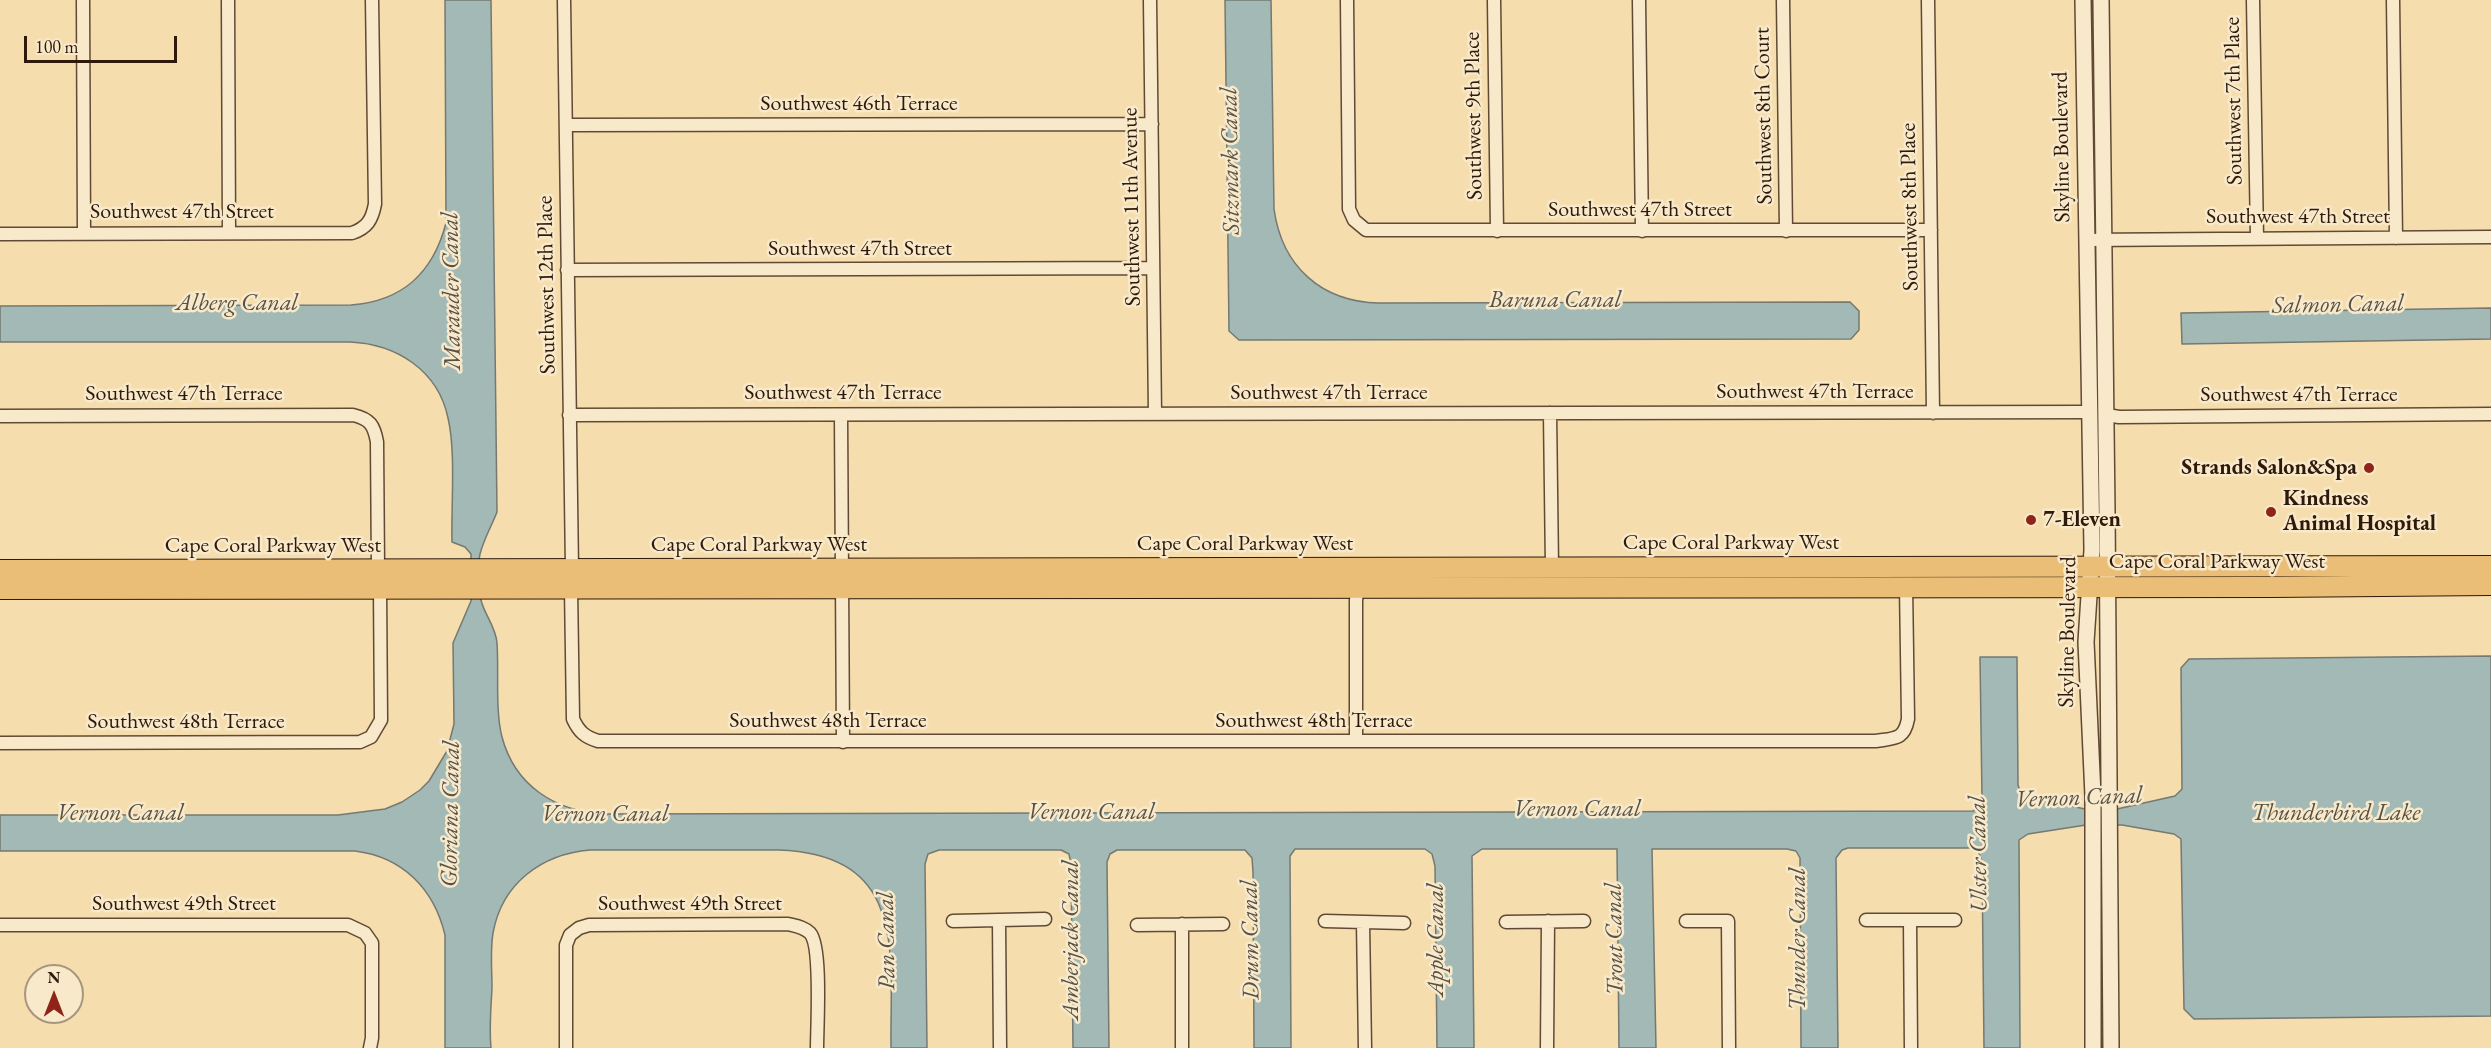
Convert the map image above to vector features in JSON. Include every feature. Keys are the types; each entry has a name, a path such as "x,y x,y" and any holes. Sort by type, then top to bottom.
{"main road":[{"name":"Cape Coral Parkway West","path":"842,578 1213,587 1906,586 2100,577 2491,566"},
{"name":"Cape Coral Parkway West","path":"0,589 118,589 503,576 842,578 1342,568 1552,568 2491,585"},
{"path":"1213,587 1245,578 1334,577 1339,576 1342,568"},
{"path":"1358,587 1380,577 1476,577 1497,568"},
{"name":"Cape Coral Parkway West","path":"0,570 243,570 379,579"},
{"path":"118,589 154,579 237,579 242,577 243,570"}],"street":[{"path":"83,0 84,234"},
{"path":"228,0 229,233"},
{"name":"Southwest 47th Street","path":"0,234 352,233 364,229 373,216 375,204 372,0"},
{"name":"Southwest 12th Place","path":"564,0 573,719 578,730"},
{"name":"Southwest 11th Avenue","path":"1150,0 1155,414"},
{"name":"Southwest 47th Street","path":"1347,0 1349,209 1354,220 1366,230 1930,230"},
{"name":"Southwest 9th Place","path":"1494,0 1497,231"},
{"path":"1639,0 1642,231"},
{"name":"Southwest 8th Court","path":"1783,0 1786,231"},
{"name":"Southwest 8th Place","path":"1928,0 1933,412"},
{"name":"Skyline Boulevard","path":"2083,0 2088,412 2100,577 2108,807 2101,830 2093,1048"},
{"name":"Skyline Boulevard","path":"2101,0 2108,492 2100,577 2086,610 2086,650 2092,806 2101,830 2111,1048"},
{"name":"Southwest 7th Place","path":"2253,0 2257,238"},
{"path":"2393,0 2396,238"},
{"name":"Southwest 46th Terrace","path":"566,125 1152,124"},
{"name":"Southwest 47th Street","path":"2086,240 2491,237"},
{"name":"Southwest 47th Street","path":"567,270 1153,268"},
{"path":"2087,299 2095,336 2095,392 2107,415"},
{"path":"2088,412 2101,428 2103,480 2108,492"},
{"name":"Southwest 47th Terrace","path":"569,415 2088,412"},
{"path":"1550,413 1552,568"},
{"name":"Southwest 47th Terrace","path":"2107,415 2119,417 2491,414"},
{"name":"Southwest 47th Terrace","path":"0,416 353,415 367,419 375,428 377,442 379,579"},
{"path":"841,415 843,742"},
{"path":"379,579 383,581 398,578 503,576"},
{"name":"Southwest 48th Terrace","path":"0,743 360,742 371,736 381,720 379,579"},
{"name":"Southwest 48th Terrace","path":"578,730 587,738 598,741 1876,741 1898,738 1906,730 1908,719 1906,586"},
{"path":"1356,741 1356,600 1358,587"},
{"path":"953,921 1045,919"},
{"path":"999,920 1000,1048"},
{"path":"1866,920 1954,920"},
{"path":"1910,920 1911,1048"},
{"path":"1325,921 1404,923"},
{"path":"1506,921 1584,921"},
{"path":"1547,1048 1548,921"},
{"path":"1686,921 1728,921 1729,1048"},
{"path":"1363,922 1365,1048"},
{"name":"Southwest 49th Street","path":"566,1048 566,945 570,935 579,928 589,925 788,924 811,933 817,952 817,1048"},
{"path":"1182,924 1182,1048"},
{"path":"1137,925 1223,924"},
{"name":"Southwest 49th Street","path":"0,925 348,925 365,933 372,943 372,1038 370,1048"}],"water":[{"path":"445,0 491,0 497,512 480,554 480,591 481,600 496,637 502,737 508,754 527,782 554,801 569,808 604,814 1973,811 1980,807 1982,799 1980,657 2017,657 2018,785 2021,793 2028,797 2085,809 2117,809 2175,796 2182,789 2181,668 2189,659 2491,656 2491,1016 2194,1019 2184,1009 2181,839 2174,834 2122,825 2086,825 2028,834 2019,840 2020,1048 1984,1048 1982,861 1978,851 1971,848 1848,848 1842,850 1836,858 1838,1048 1801,1048 1800,858 1796,851 1787,849 1652,849 1656,1048 1619,1048 1617,849 1482,849 1472,856 1474,1048 1437,1048 1435,866 1432,854 1425,849 1295,849 1290,856 1291,1048 1254,1048 1253,872 1252,858 1245,850 1117,850 1110,854 1107,862 1109,1048 1073,1048 1069,854 1061,850 939,850 928,854 925,864 927,1048 891,1048 891,978 889,945 883,915 871,890 851,870 821,856 779,850 590,850 572,853 541,865 515,886 505,900 493,933 491,1048 445,1048 445,935 440,918 433,903 414,878 388,860 355,851 0,851 0,815 338,815 385,809 402,802 420,790 429,781 447,751 454,724 453,643 471,601 471,554 465,547 452,542 453,463 448,418 443,401 425,373 399,354 367,344 350,342 0,342 0,306 351,305 386,298 413,281 433,256 446,223"},
{"name":"Sitzmark Canal","path":"1225,0 1271,0 1274,209 1278,230 1286,248 1308,277 1323,288 1358,301 1379,303 1850,302 1859,311 1859,330 1851,339 1239,340 1229,331"},
{"path":"2491,308 2491,339 2182,344 2181,313"}],"place":[{"name":"Strands Salon&Spa","path":"2369,468"},
{"name":"Kindness Animal Hospital","path":"2271,512"},
{"name":"7-Eleven","path":"2031,520"}],"water label":[{"name":"Marauder Canal","path":"452,291"},
{"name":"Baruna Canal","path":"1555,300"},
{"name":"Alberg Canal","path":"237,303"},
{"name":"Salmon Canal","path":"2338,305"},
{"name":"Vernon Canal","path":"2079,798"},
{"name":"Vernon Canal","path":"1577,809"},
{"name":"Vernon Canal","path":"1091,812"},
{"name":"Vernon Canal","path":"120,813"},
{"name":"Thunderbird Lake","path":"2336,813"},
{"name":"Gloriana Canal","path":"451,814"},
{"name":"Vernon Canal","path":"605,814"},
{"name":"Ulster Canal","path":"1979,854"},
{"name":"Trout Canal","path":"1615,939"},
{"name":"Thunder Canal","path":"1798,939"},
{"name":"Amberjack Canal","path":"1071,940"},
{"name":"Drum Canal","path":"1251,940"},
{"name":"Apple Canal","path":"1436,940"},
{"name":"Pan Canal","path":"887,941"}]}
